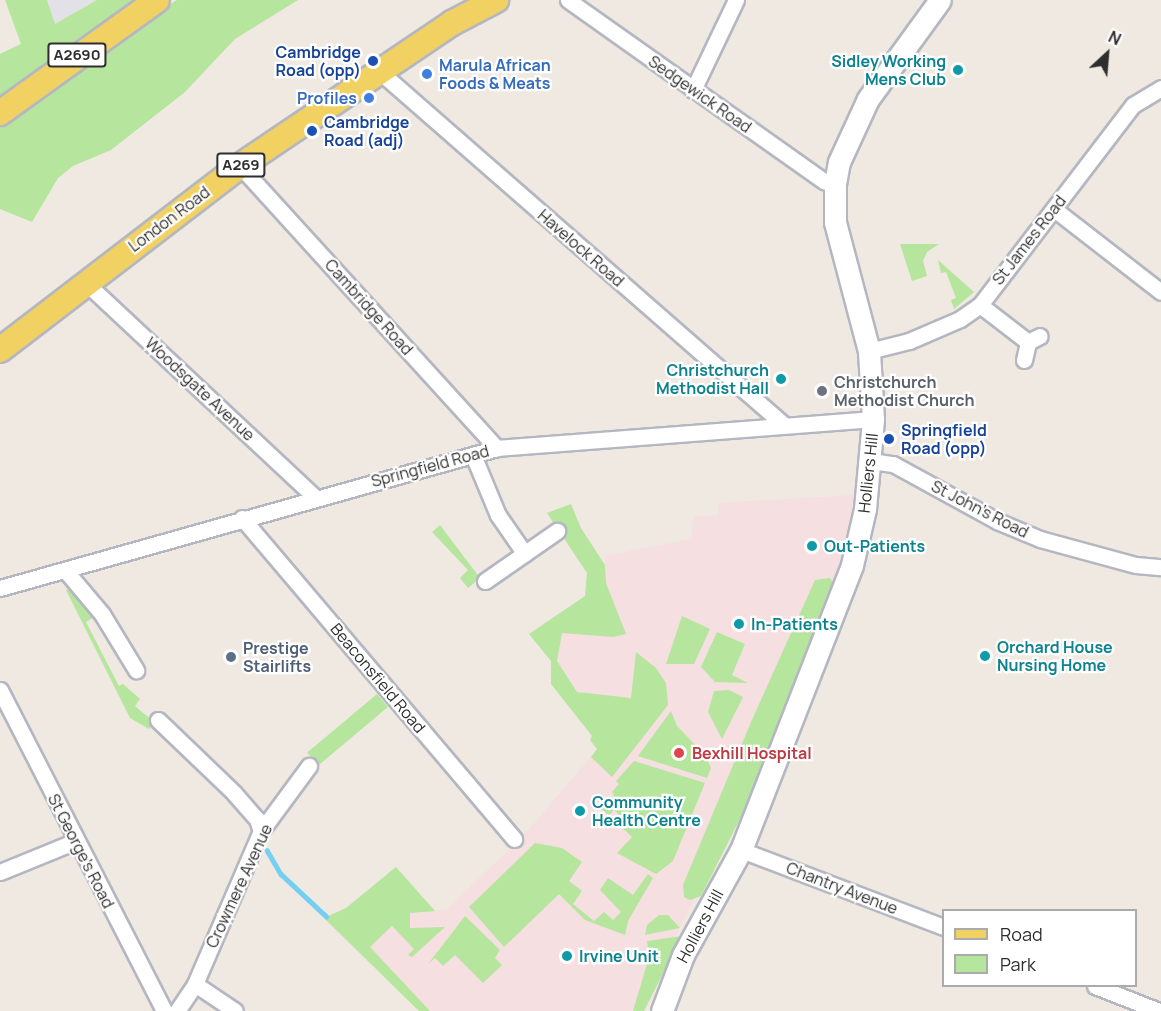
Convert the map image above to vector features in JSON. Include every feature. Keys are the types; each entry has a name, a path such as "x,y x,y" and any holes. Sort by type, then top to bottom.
{"main road":[{"name":"A2690","path":"0,113 157,0"},
{"name":"London Road","path":"0,350 85,282 240,166 379,71 496,0"},
{"name":"Holliers Hill","path":"662,1011 683,955 741,850 852,565 871,461 873,419 869,351 835,222 835,184 839,162 862,109 940,0"}],"street":[{"name":"Sedgewick Road","path":"568,0 824,181 835,184"},
{"path":"693,90 736,0"},
{"name":"Havelock Road","path":"379,71 783,424"},
{"name":"St James Road","path":"869,351 909,341 960,319 980,305 1132,105 1161,88"},
{"name":"Cambridge Road","path":"240,166 497,448"},
{"path":"1054,209 1161,292"},
{"name":"Woodsgate Avenue","path":"85,282 314,496"},
{"path":"980,305 1034,339 1024,360"},
{"name":"Springfield Road","path":"0,588 314,496 497,448 783,424 873,419"},
{"path":"473,454 498,515 525,554"},
{"name":"St John's Road","path":"871,461 893,464 997,521 1040,539 1136,565 1161,567"},
{"name":"Beaconsfield Road","path":"242,518 514,839"},
{"path":"485,581 557,531"},
{"path":"65,570 102,614 136,670"},
{"name":"St George's Road","path":"0,690 76,841 168,1010"},
{"path":"158,720 234,793 257,819 261,831"},
{"name":"Crowmere Avenue","path":"168,1010 195,984 261,831 309,766"},
{"path":"0,872 76,841"},
{"name":"Chantry Avenue","path":"741,850 942,926"},
{"path":"195,984 235,1011"},
{"path":"1098,987 1159,1011"},
{"path":"147,1011 168,1010"}],"shaded area":[{"path":"47,0 97,0 55,25"},
{"name":"Bexhill Hospital","path":"854,495 846,548 738,813 648,991 642,1011 419,1011 324,918 346,908 396,867 435,911 447,909 525,834 597,750 590,740 592,736 551,684 551,661 529,634 606,583 605,556 691,539 694,517 719,515 718,503"}],"green space":[{"path":"5,0 47,0 55,24 97,0 137,0 0,99 0,54 21,44"},
{"path":"177,0 298,0 235,39 185,92 111,150 73,166 58,178 32,222 0,209 0,127 123,34"},
{"path":"900,244 939,244 927,252 923,261 927,276 912,281"},
{"path":"938,260 974,292 954,309 951,300 956,298 946,272 941,273"},
{"path":"571,504 581,528 605,565 606,583 626,634 613,637 562,633 557,661 577,692 631,698 636,652 656,668 666,683 668,705 612,777 591,757 597,749 590,740 592,736 551,684 551,661 529,634 585,596 587,573 547,513"},
{"path":"440,525 480,578 468,588 460,578 468,570 432,532"},
{"path":"830,578 837,587 742,815 701,896 690,900 684,897 683,885 751,722 815,580"},
{"path":"72,589 96,616 86,622 119,686 123,684 140,699 135,706 154,722 149,729 130,718 66,590"},
{"path":"682,616 710,629 694,664 666,664"},
{"path":"717,632 745,644 732,675 748,683 715,682 701,667"},
{"path":"729,690 743,697 722,739 708,712 714,691"},
{"path":"377,694 388,707 318,766 307,752"},
{"path":"671,711 677,726 705,755 711,768 707,778 638,756"},
{"path":"634,761 705,783 673,861 656,874 617,853 632,837 617,823 622,817 614,810 609,815 601,809 614,795 612,792 619,784 616,781"},
{"path":"535,843 562,848 582,862 569,881 582,891 573,904 594,921 604,912 613,920 621,912 600,890 608,878 633,895 648,874 653,878 628,921 625,935 585,920 559,894 504,947 469,907"},
{"path":"396,867 435,911 410,913 410,928 445,927 412,957 408,955 414,949 392,926 370,947 430,1011 419,1011 324,918 346,908"},
{"path":"659,915 668,915 680,928 645,935 647,925"},
{"path":"465,916 500,950 495,958 502,965 483,983 455,955 443,966 435,958 428,964"},
{"path":"682,936 644,1011 633,1011 649,957 647,941"}],"waterway":[{"path":"267,850 281,874 326,916"}],"place":[{"name":"Cambridge Road (opp)","path":"373,61"},
{"name":"Sidley Working Mens Club","path":"958,70"},
{"name":"Marula African Foods & Meats","path":"427,74"},
{"name":"Profiles","path":"369,98"},
{"name":"Cambridge Road (adj)","path":"312,131"},
{"name":"Christchurch Methodist Hall","path":"781,379"},
{"name":"Christchurch Methodist Church","path":"822,391"},
{"name":"Springfield Road (opp)","path":"889,439"},
{"name":"Out-Patients","path":"812,546"},
{"name":"In-Patients","path":"739,624"},
{"name":"Orchard House Nursing Home","path":"985,656"},
{"name":"Prestige Stairlifts","path":"231,657"},
{"name":"Bexhill Hospital","path":"679,753"},
{"name":"Community Health Centre","path":"580,811"},
{"name":"Irvine Unit","path":"567,956"}]}
